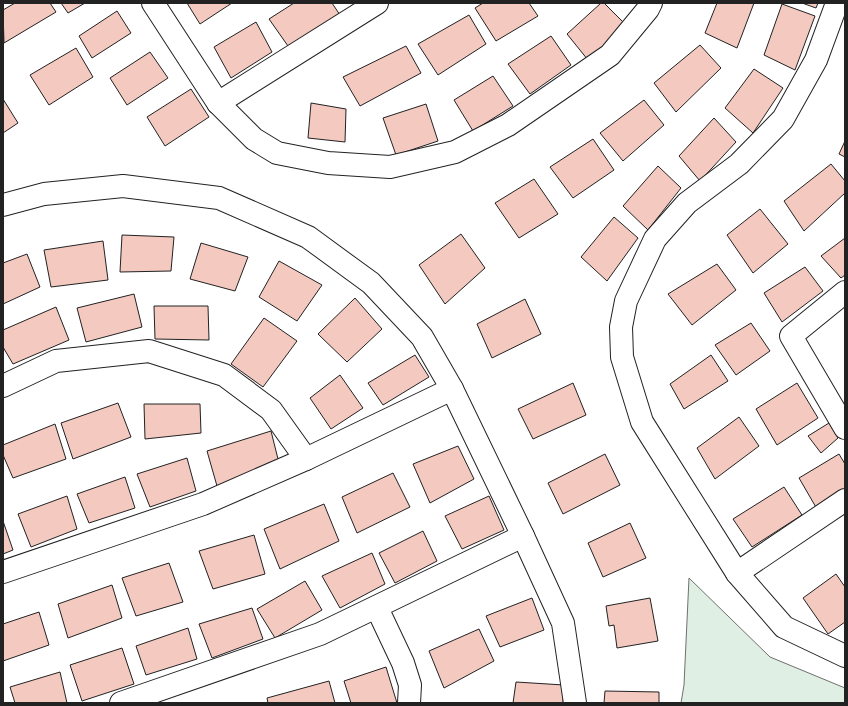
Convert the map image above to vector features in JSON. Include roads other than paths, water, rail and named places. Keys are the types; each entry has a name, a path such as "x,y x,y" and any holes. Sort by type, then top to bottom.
{"street":[{"path":"153,3 218,103 254,139 277,153 328,163 390,166 455,152 508,125 610,55 648,9 651,3"},
{"path":"218,103 377,3"},
{"path":"838,3 816,60 783,119 739,164 687,202 655,239 626,301 621,327 622,357 642,422 737,573 784,627 845,656"},
{"path":"3,205 44,194 123,186 219,198 308,237 371,282 422,337 452,389 563,623 575,703"},
{"path":"845,292 791,336 845,428"},
{"path":"3,386 56,361 149,350 224,375 272,410 306,459"},
{"path":"3,572 203,504 306,459 452,389"},
{"path":"737,573 845,500"},
{"path":"121,703 320,634 377,608 523,536"},
{"path":"377,608 403,663 410,684 409,703"}]}
